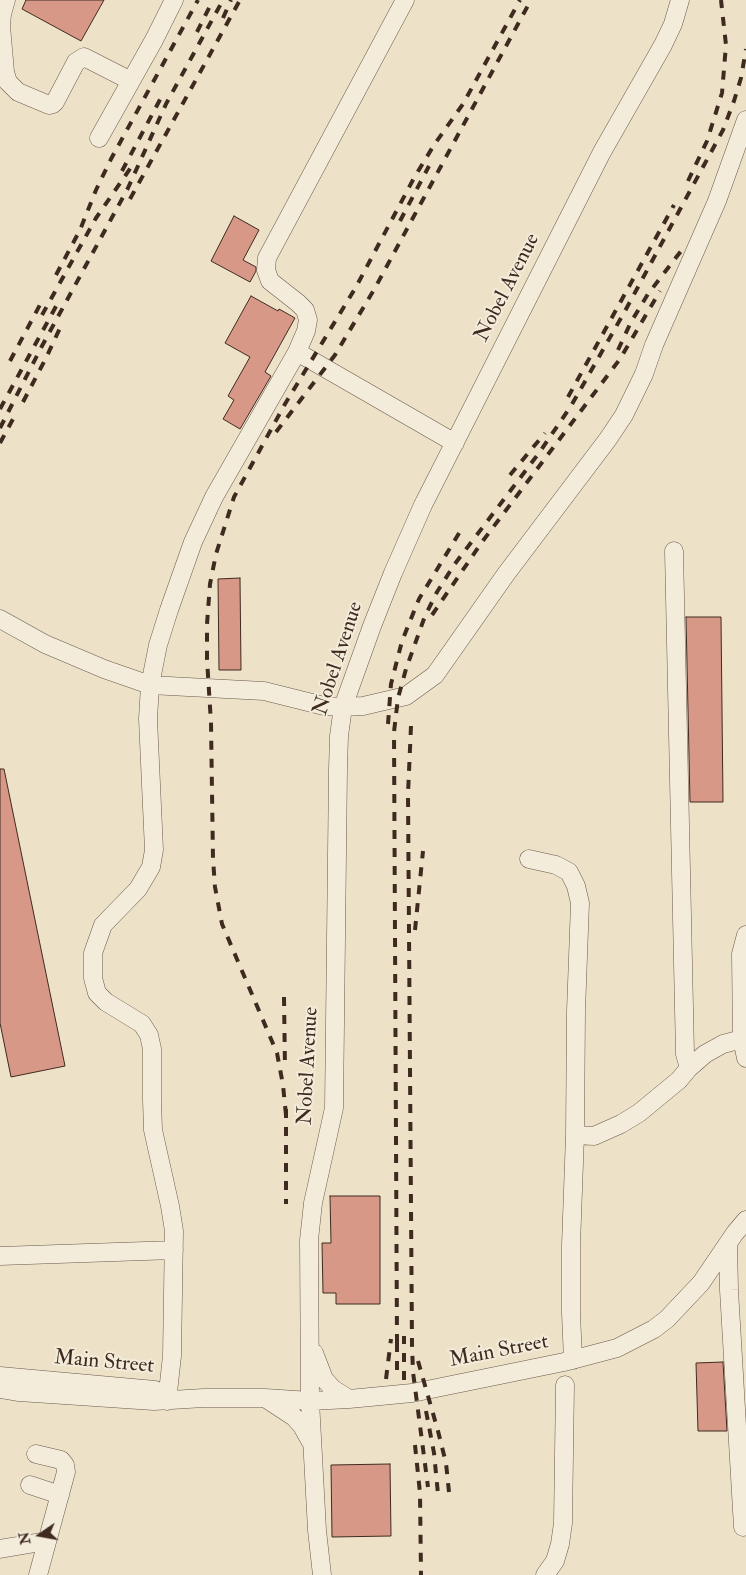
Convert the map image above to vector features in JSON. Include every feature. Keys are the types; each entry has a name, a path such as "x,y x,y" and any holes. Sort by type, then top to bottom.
{"street":[{"path":"6,0 1,26 5,72 8,82 18,92 53,104 56,102 76,62 84,57 131,81"},
{"path":"99,138 154,40 174,0"},
{"path":"167,1396 172,1356 174,1231 153,1130 152,1049 149,1035 142,1024 106,1002 97,992 93,978 93,953 103,925 138,889 151,867 154,850 148,719 150,684 158,645 193,542 214,497 297,352 306,331 308,320 305,310 270,281 266,270 267,258 405,0"},
{"name":"Nobel Avenue","path":"322,1575 310,1401 309,1240 313,1203 334,1108 338,769 339,736 343,708 365,644 393,573 423,505 602,152 663,46 673,24 680,0"},
{"path":"0,619 45,644 104,669 150,684 264,691 324,706 343,708 362,706 406,696 435,674 506,574 624,415 644,374 654,345 717,201 746,120"},
{"path":"297,352 455,443"},
{"path":"674,551 686,1054 689,1068"},
{"path":"529,860 556,866 569,872 576,886 580,902 571,1245 573,1360"},
{"path":"746,935 741,954 742,1039 746,1058"},
{"path":"575,1135 594,1136 621,1124 679,1080 705,1054 723,1044 742,1039"},
{"name":"Main Street","path":"0,1376 167,1396 310,1401 343,1400 412,1393 573,1360 617,1348 654,1329 667,1319 701,1283 746,1220"},
{"path":"728,1243 743,1527"},
{"path":"0,1256 174,1250"},
{"path":"265,1398 294,1417 312,1437 324,1409 343,1400 324,1379 309,1336"},
{"path":"545,1575 555,1561 563,1523 565,1385"},
{"name":"Main Street","path":"0,1389 116,1400 167,1396"},
{"path":"0,1394 19,1392"},
{"path":"33,1574 47,1541 66,1472 65,1465 61,1460 36,1454"},
{"path":"30,1485 60,1495"},
{"path":"0,1549 47,1541"}],"building":[{"path":"26,0 104,0 81,41 22,9"},
{"path":"234,216 259,230 243,260 256,267 250,282 211,261"},
{"path":"251,296 295,318 265,372 271,376 240,429 223,419 234,400 228,396 250,357 225,343"},
{"path":"240,578 241,670 219,670 218,579"},
{"path":"686,617 721,617 723,802 690,802"},
{"path":"0,769 4,769 65,1066 11,1077 0,1023"},
{"path":"330,1196 380,1196 380,1304 336,1304 336,1293 323,1293 322,1243 331,1243"},
{"path":"723,1362 727,1431 698,1431 696,1363"},
{"path":"390,1464 391,1536 332,1537 331,1465"}],"railway":[{"path":"56,275 80,230 111,159 198,0"},
{"path":"197,32 213,0"},
{"path":"0,428 42,346 128,188 166,104 223,0"},
{"path":"223,18 231,0"},
{"path":"130,199 240,0"},
{"path":"286,1115 277,1053 222,924 215,887 207,624 210,584 216,554 234,497 285,404 356,287 414,178 434,145 463,104 520,0"},
{"path":"276,432 335,355 375,288 531,0"},
{"path":"688,181 707,141 722,93 726,45 721,0"},
{"path":"397,1343 394,732 398,698 425,616 437,592 454,565 539,453 571,406 723,130 741,78 746,49"},
{"path":"122,171 163,94"},
{"path":"42,315 96,218 134,163"},
{"path":"400,221 429,166"},
{"path":"568,397 674,205"},
{"path":"618,350 631,322 648,294 681,251"},
{"path":"432,615 482,542 620,359 660,291"},
{"path":"0,409 60,299"},
{"path":"10,361 42,301"},
{"path":"23,402 60,328"},
{"path":"0,443 13,419"},
{"path":"510,475 545,433"},
{"path":"388,724 391,684 402,641 419,599 461,530"},
{"path":"411,726 408,794 412,1345 413,1372 428,1487"},
{"path":"415,930 423,851"},
{"path":"284,997 285,1069"},
{"path":"286,1109 286,1204"},
{"path":"397,1335 397,1370"},
{"path":"404,1336 404,1380"},
{"path":"386,1379 391,1339"},
{"path":"418,1361 446,1463 449,1492"},
{"path":"426,1411 434,1453 438,1494"},
{"path":"415,1445 420,1493 421,1575"}]}
